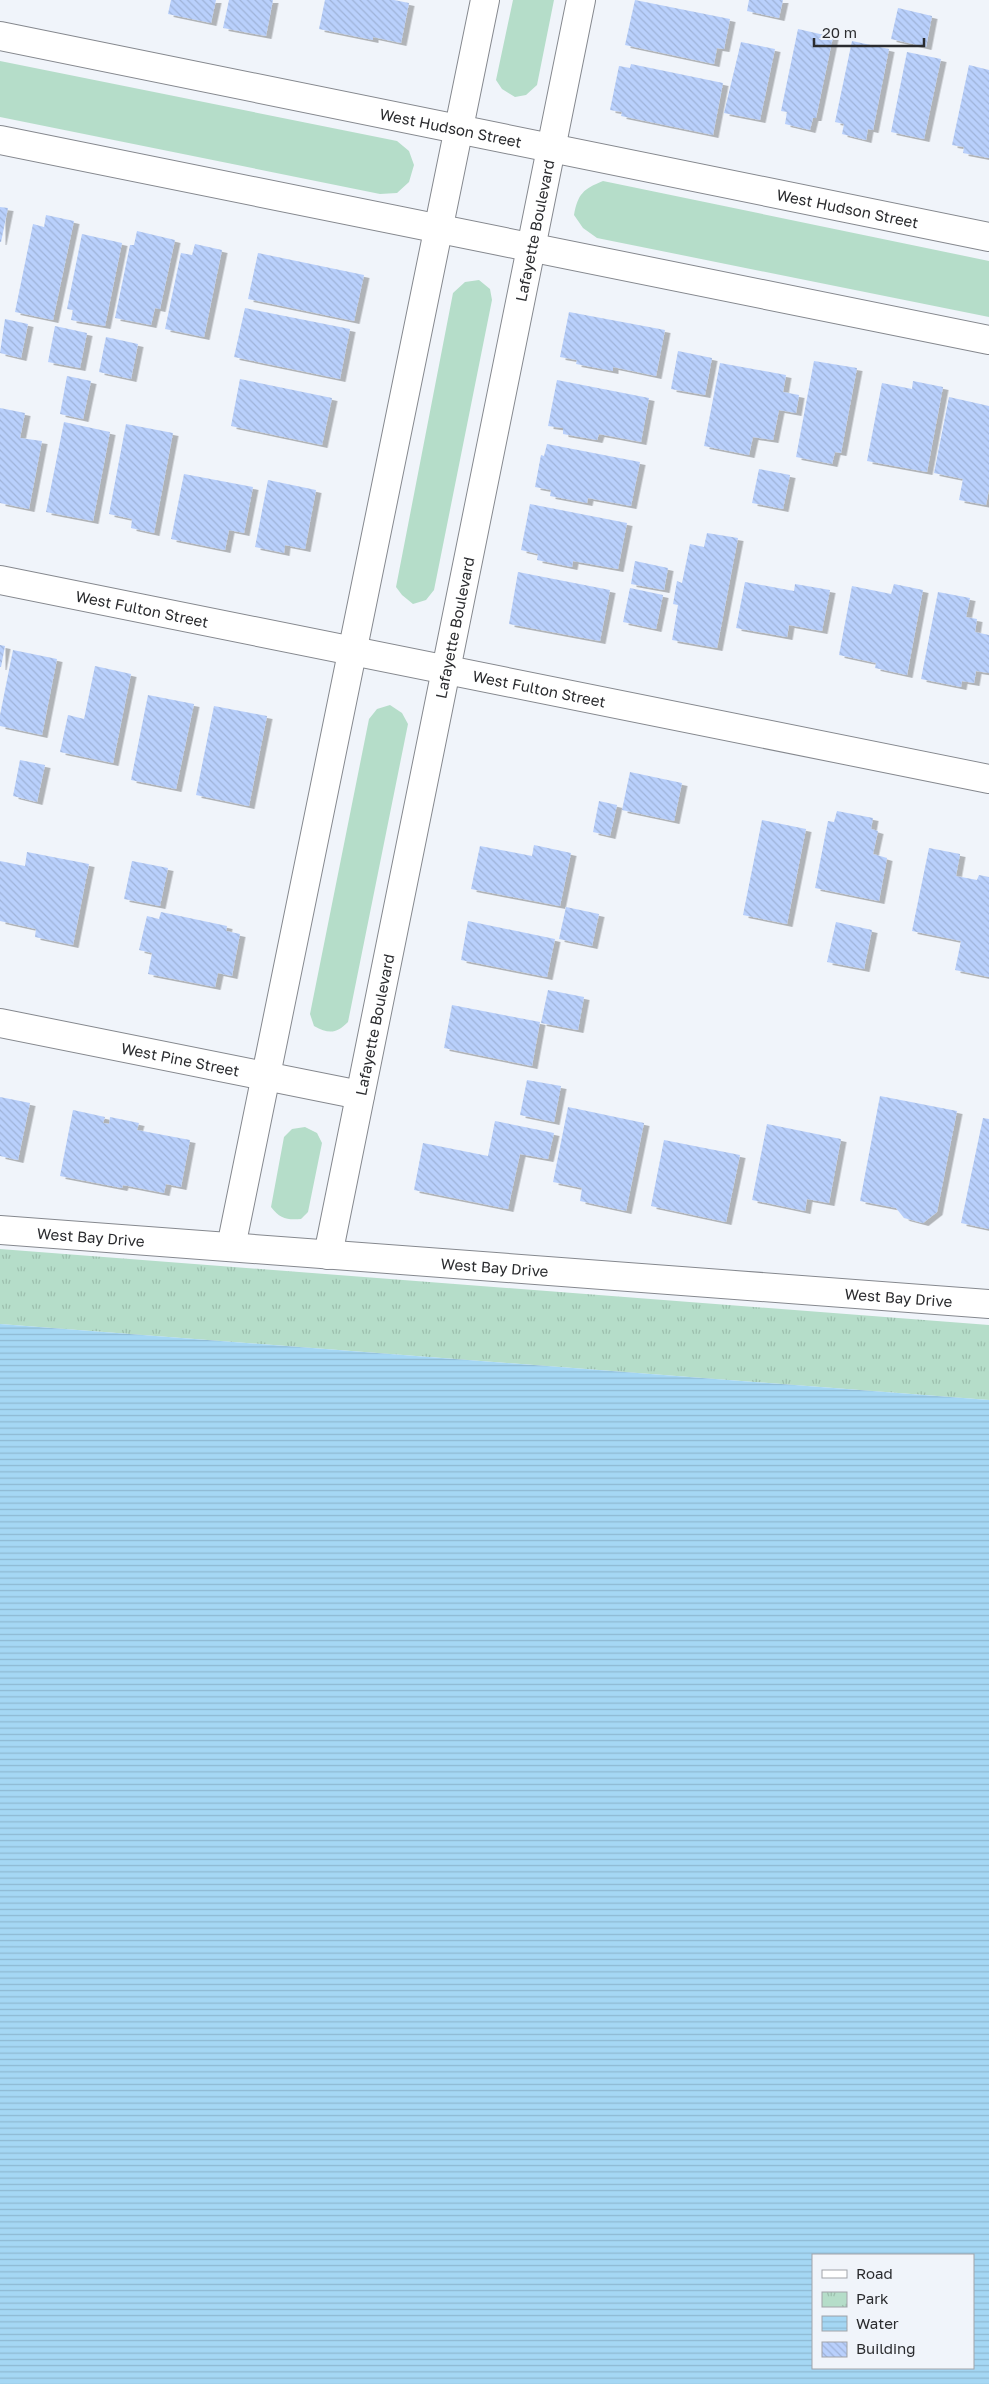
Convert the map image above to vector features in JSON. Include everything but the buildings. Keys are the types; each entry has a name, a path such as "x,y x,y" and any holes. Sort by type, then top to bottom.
{"street":[{"path":"231,1248 485,0"},
{"name":"Lafayette Boulevard","path":"328,1255 581,0"},
{"name":"West Hudson Street","path":"0,36 989,237"},
{"path":"0,140 989,340"},
{"name":"West Fulton Street","path":"0,580 989,780"},
{"name":"West Pine Street","path":"0,1023 360,1095"},
{"name":"West Bay Drive","path":"0,1230 989,1304"}],"green space":[{"path":"513,0 554,0 537,85 526,95 515,97 502,89 496,80"},
{"path":"0,61 397,141 409,151 414,165 409,182 397,193 380,194 0,117"},
{"path":"603,181 989,261 989,317 597,238 583,228 574,215 577,202 582,193"},
{"path":"479,280 490,289 492,300 434,590 426,600 413,604 396,587 453,293 465,282"},
{"path":"390,705 402,713 408,724 348,1022 340,1029 332,1032 314,1026 310,1014 369,719 377,709"},
{"path":"305,1127 317,1133 322,1143 308,1212 301,1219 288,1219 278,1214 271,1207 284,1137 292,1129"},
{"path":"0,1249 989,1325 989,1400 0,1324"}],"water":[{"path":"0,1324 989,1400 989,2384 0,2384"}]}
